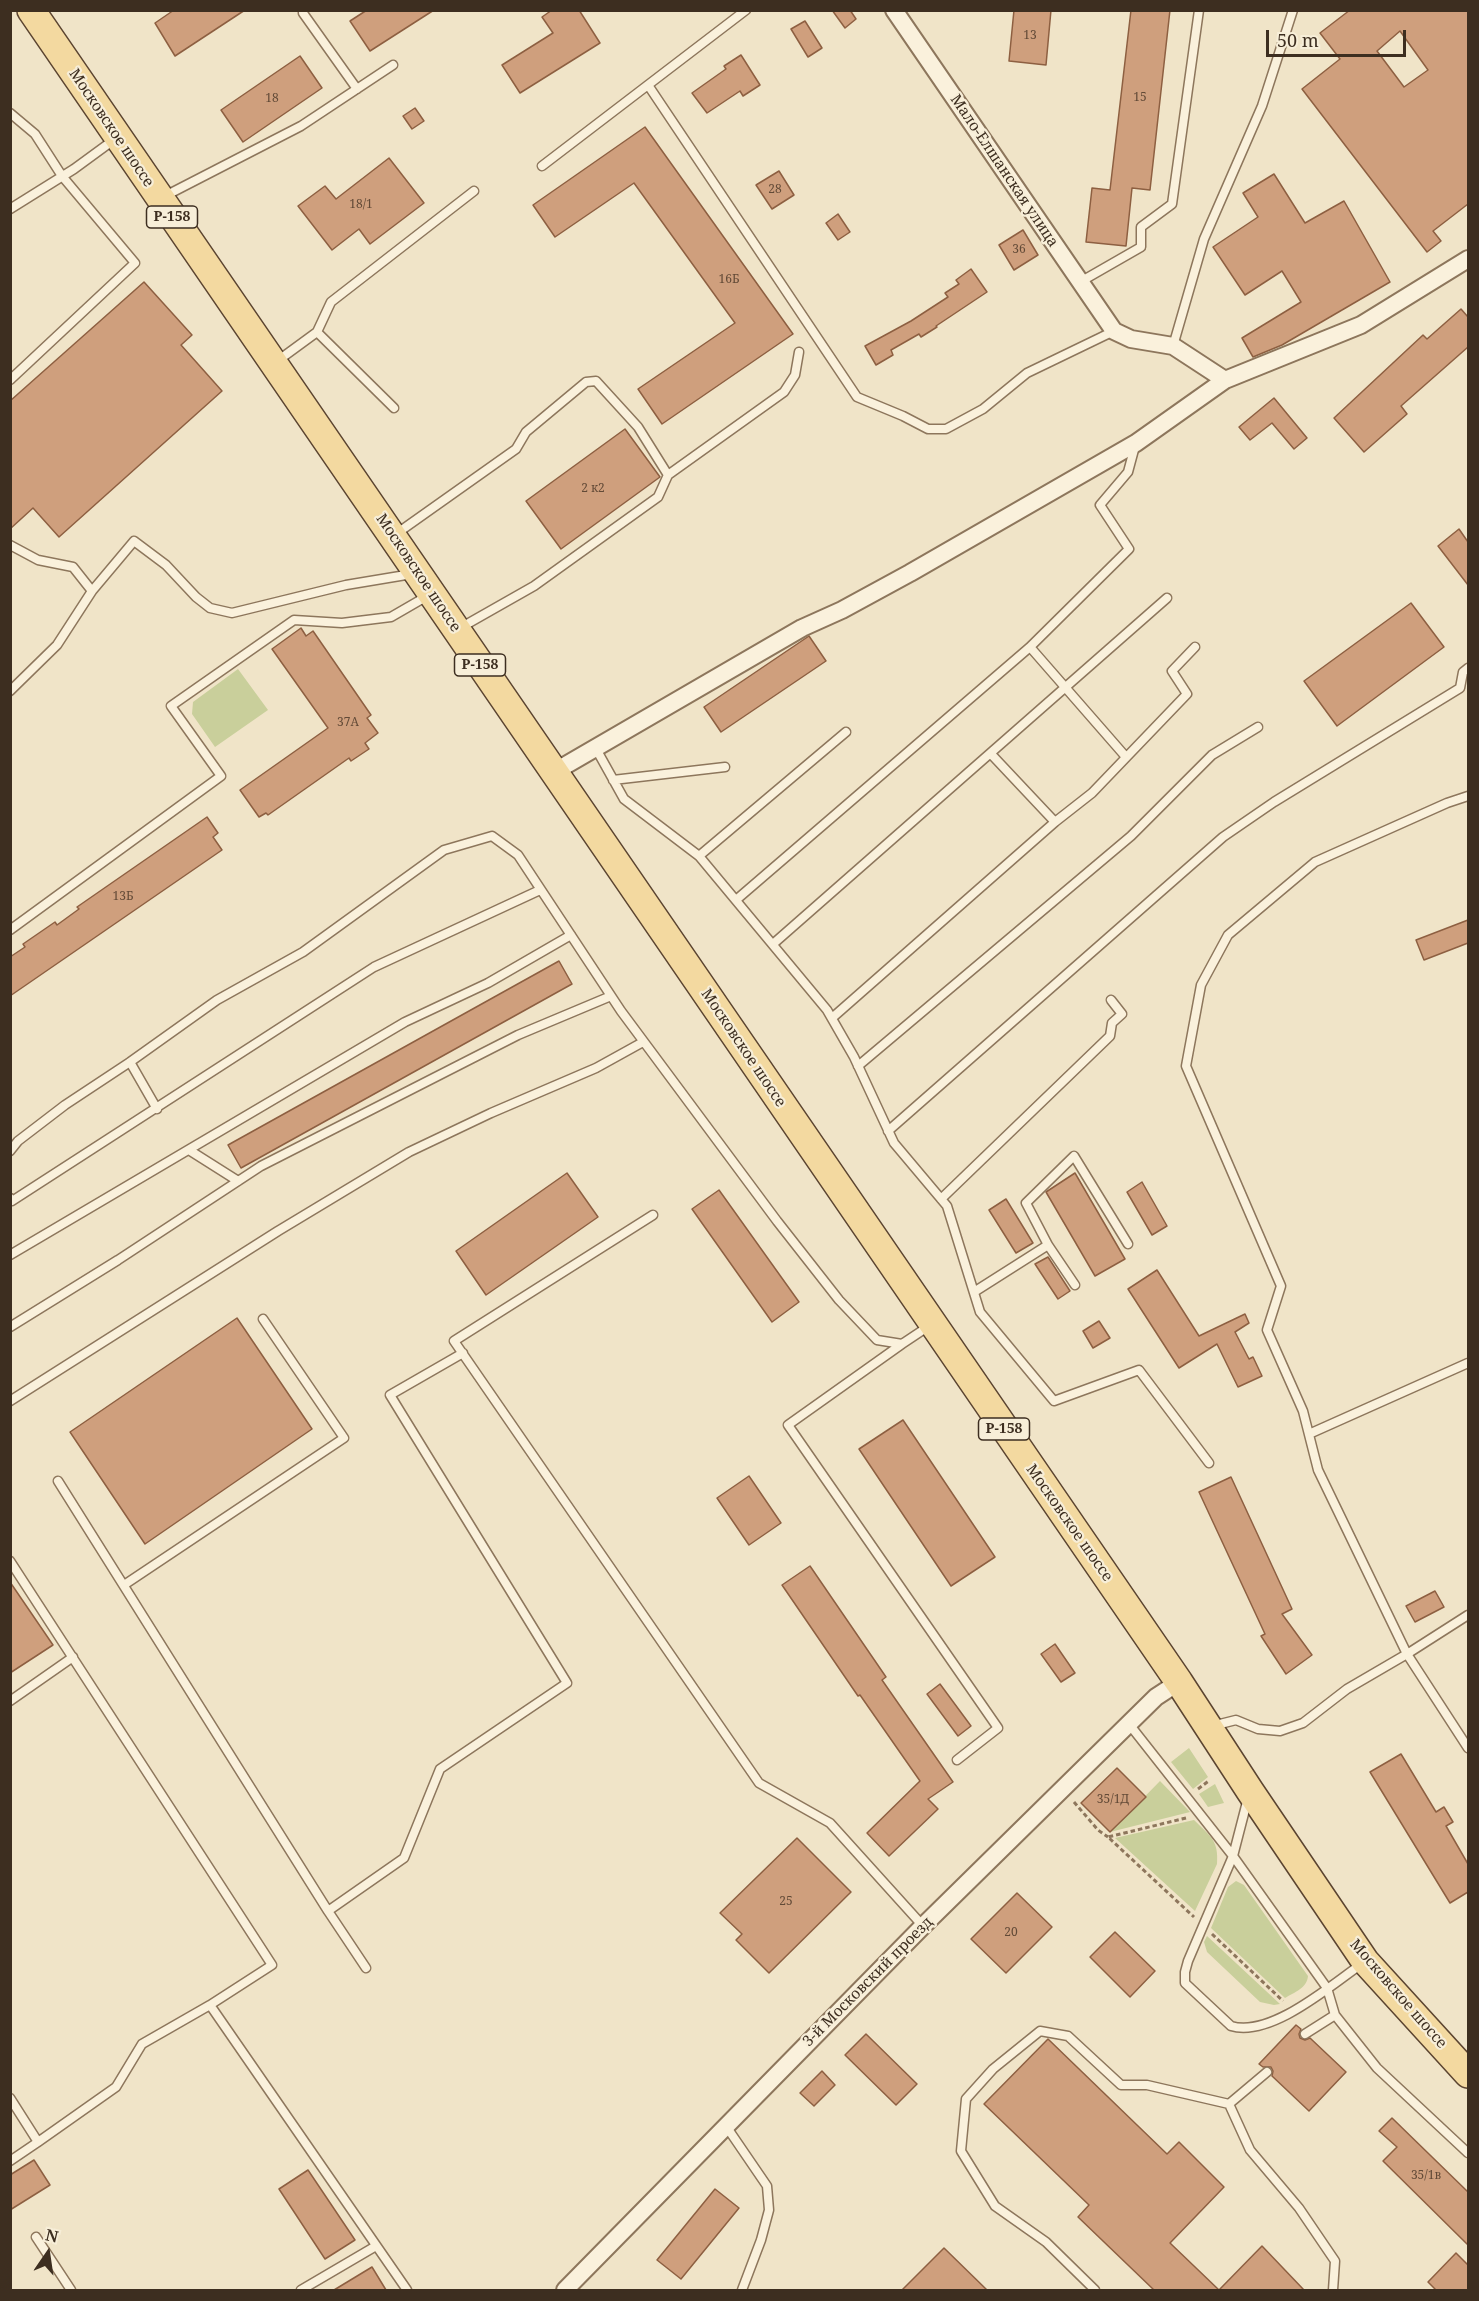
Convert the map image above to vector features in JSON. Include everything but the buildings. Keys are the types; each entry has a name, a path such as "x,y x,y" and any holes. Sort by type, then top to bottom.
{"main road":[{"name":"Московское шоссе","path":"31,10 1179,1682 1365,1961 1468,2074"}],"street":[{"name":"Мало-Елшанская улица","path":"894,10 1114,331"},
{"path":"554,772 802,628 842,610 910,573 1136,443 1225,380 1360,325 1468,259"},
{"path":"1114,331 1131,339 1173,346 1225,380"},
{"name":"3-й Московский проезд","path":"565,2290 923,1926 1156,1697 1179,1682"}],"lane":[{"path":"303,10 357,89"},
{"path":"542,166 746,10"},
{"path":"1080,282 1141,247 1141,227 1172,204 1198,10"},
{"path":"1173,346 1204,239 1262,106 1293,10"},
{"path":"159,199 301,126 393,65"},
{"path":"648,85 857,397 928,429 946,429 983,409 1026,373 1114,331"},
{"path":"10,113 35,134 62,176 135,263 10,380"},
{"path":"10,209 117,138"},
{"path":"273,364 317,332 332,302 474,191"},
{"path":"317,332 394,408"},
{"path":"457,629 534,586 658,497 668,475 784,392 795,375 800,352"},
{"path":"393,536 516,449 526,432 586,382 596,381 638,427 668,475"},
{"path":"735,900 1030,647 1129,549 1100,505 1128,472 1136,443"},
{"path":"10,691 57,645 92,591 134,541 166,565 196,597 210,608 232,613 346,585 425,583"},
{"path":"10,545 38,560 74,567 92,591"},
{"path":"10,930 221,776 171,706 294,620 342,623 391,617 425,583"},
{"path":"773,944 1167,598"},
{"path":"1030,647 1126,757"},
{"path":"832,1018 1055,822 1092,793 1187,694 1172,670 1195,647"},
{"path":"888,1131 1223,837 1274,802 1460,688 1463,672 1468,668"},
{"path":"858,1066 1131,836 1212,755 1258,727"},
{"path":"699,856 846,732"},
{"path":"595,747 624,799 699,856 832,1018 858,1066 894,1143 947,1206 980,1312 1054,1401 1139,1370 1209,1463"},
{"path":"991,754 1055,822"},
{"path":"614,780 725,767"},
{"path":"1468,796 1447,803 1315,862 1228,935 1201,985 1186,1066 1281,1286 1267,1330 1303,1411 1318,1470 1407,1654 1468,1748"},
{"path":"10,1151 65,1105 217,1000 303,952 444,850 492,836 518,855 643,1042 839,1300 877,1340 902,1344"},
{"path":"10,1198 12,1201 375,967 540,890"},
{"path":"10,1255 405,1022 488,983 571,936"},
{"path":"10,1327 118,1260 261,1166 518,1035 611,996"},
{"path":"941,1199 1110,1036 1112,1023 1122,1014 1111,1000"},
{"path":"10,1401 278,1232 410,1152 491,1113 597,1068 643,1042"},
{"path":"130,1062 157,1109"},
{"path":"189,1150 238,1180"},
{"path":"1075,1285 1048,1245 1026,1203 1074,1156 1128,1244"},
{"path":"653,1215 454,1341 759,1783 830,1823 923,1926"},
{"path":"974,1292 1048,1245"},
{"path":"124,1585 344,1438 262,1319"},
{"path":"932,1324 789,1425 998,1728 957,1760"},
{"path":"328,1911 404,1858 440,1769 567,1683 390,1395 463,1353"},
{"path":"1309,1434 1468,1363"},
{"path":"58,1481 366,1968"},
{"path":"10,1561 272,1965 210,2006 142,2044 116,2087 10,2161"},
{"path":"1208,1726 1236,1720 1258,1729 1280,1731 1303,1723 1347,1689 1468,1615"},
{"path":"10,1701 73,1657"},
{"path":"1129,1724 1233,1856 1327,1988 1335,2015 1377,2068 1468,2153"},
{"path":"1250,1791 1233,1856 1185,1972 1185,1983 1231,2026 1240,2029 1256,2027 1293,2011 1365,1961"},
{"path":"210,2006 407,2290"},
{"path":"1305,2034 1335,2015"},
{"path":"1095,2290 1046,2242 996,2206 961,2151 966,2099 993,2069 1040,2031 1068,2036 1121,2085 1147,2085 1228,2104"},
{"path":"1228,2104 1268,2072"},
{"path":"10,2098 39,2142"},
{"path":"1228,2104 1250,2150 1299,2208 1335,2261 1333,2290"},
{"path":"726,2126 767,2186 768,2210 761,2240 742,2290"},
{"path":"36,2237 71,2290"},
{"path":"301,2290 376,2246"}],"path":[{"path":"1073,1802 1098,1830 1203,1925 1293,2011"},
{"path":"1108,1837 1200,1814"}],"green space":[{"path":"238,669 268,710 215,747 192,714 193,702"},
{"path":"1189,1748 1208,1777 1193,1789 1171,1762"},
{"path":"1160,1781 1190,1812 1110,1832"},
{"path":"1215,1784 1224,1803 1208,1807 1199,1794"},
{"path":"1194,1820 1212,1839 1217,1856 1217,1864 1195,1911 1115,1838"},
{"path":"1236,1881 1244,1885 1308,1976 1303,1987 1285,1998 1211,1928 1228,1887"},
{"path":"1207,1936 1280,2004 1260,2002 1207,1952 1204,1942"}]}
